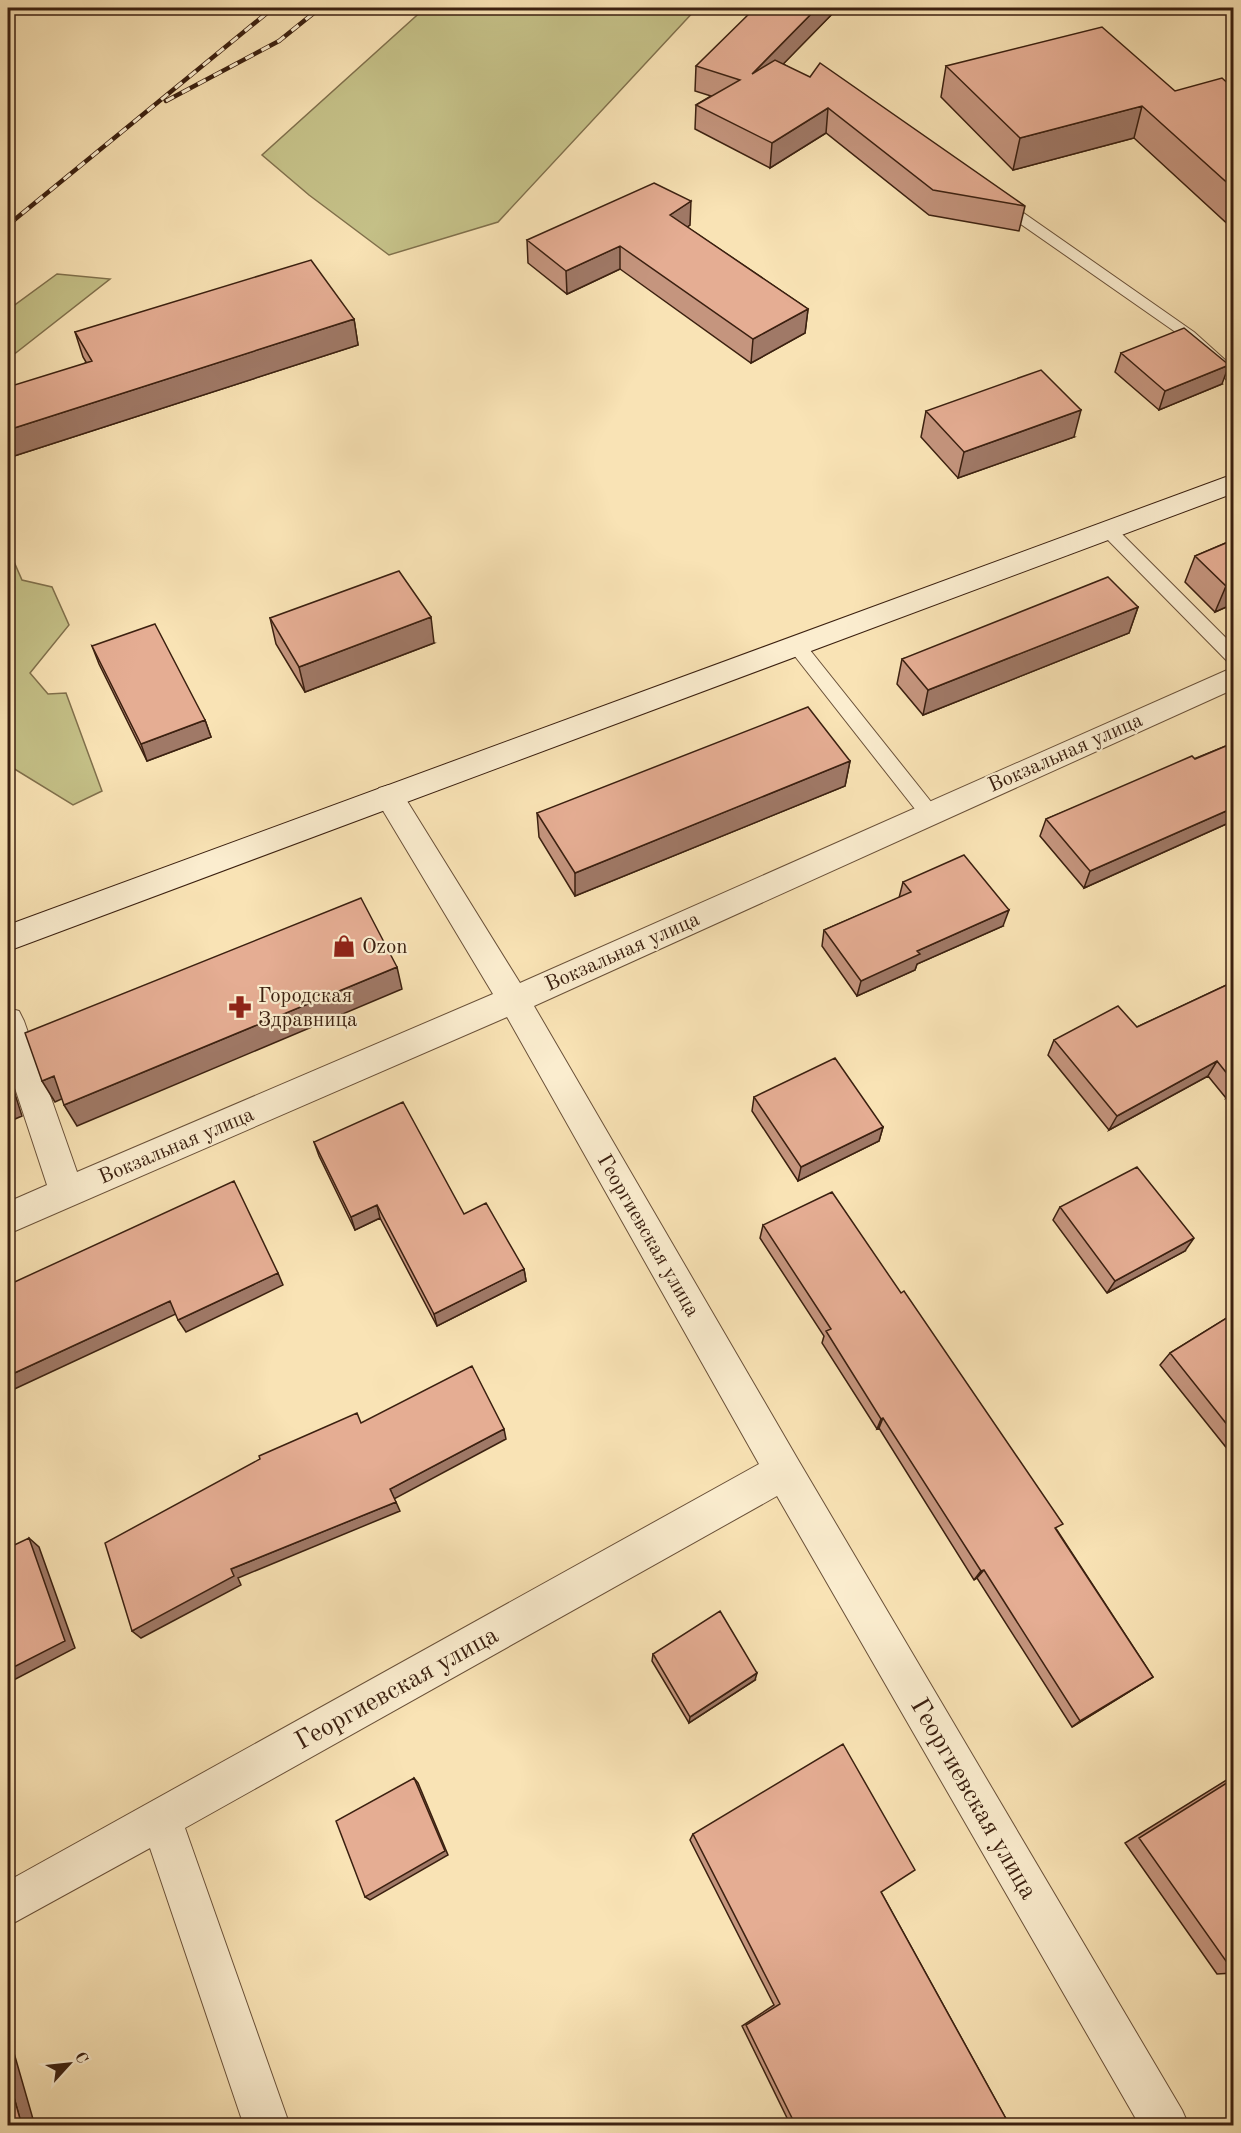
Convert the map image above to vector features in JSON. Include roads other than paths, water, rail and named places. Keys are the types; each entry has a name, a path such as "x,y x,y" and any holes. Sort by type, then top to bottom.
{"street":[{"path":"8,938 1233,483"},
{"name":"Вокзальная улица","path":"8,1218 514,1000 1233,677"},
{"name":"Георгиевская улица","path":"389,796 514,1000 784,1471 1167,2126"},
{"path":"8,1021 67,1192"},
{"name":"Георгиевская улица","path":"8,1904 784,1471"},
{"path":"161,1819 267,2126"}],"lane":[{"path":"986,194 1189,334 1233,377"},
{"path":"1108,530 1233,657"},
{"path":"796,645 929,813"}],"railway":[{"path":"8,225 273,8"},
{"path":"166,101 279,41 320,8"}],"place":[{"name":"Ozon","path":"344,946"},
{"name":"Городская Здравница","path":"240,1007"}]}
